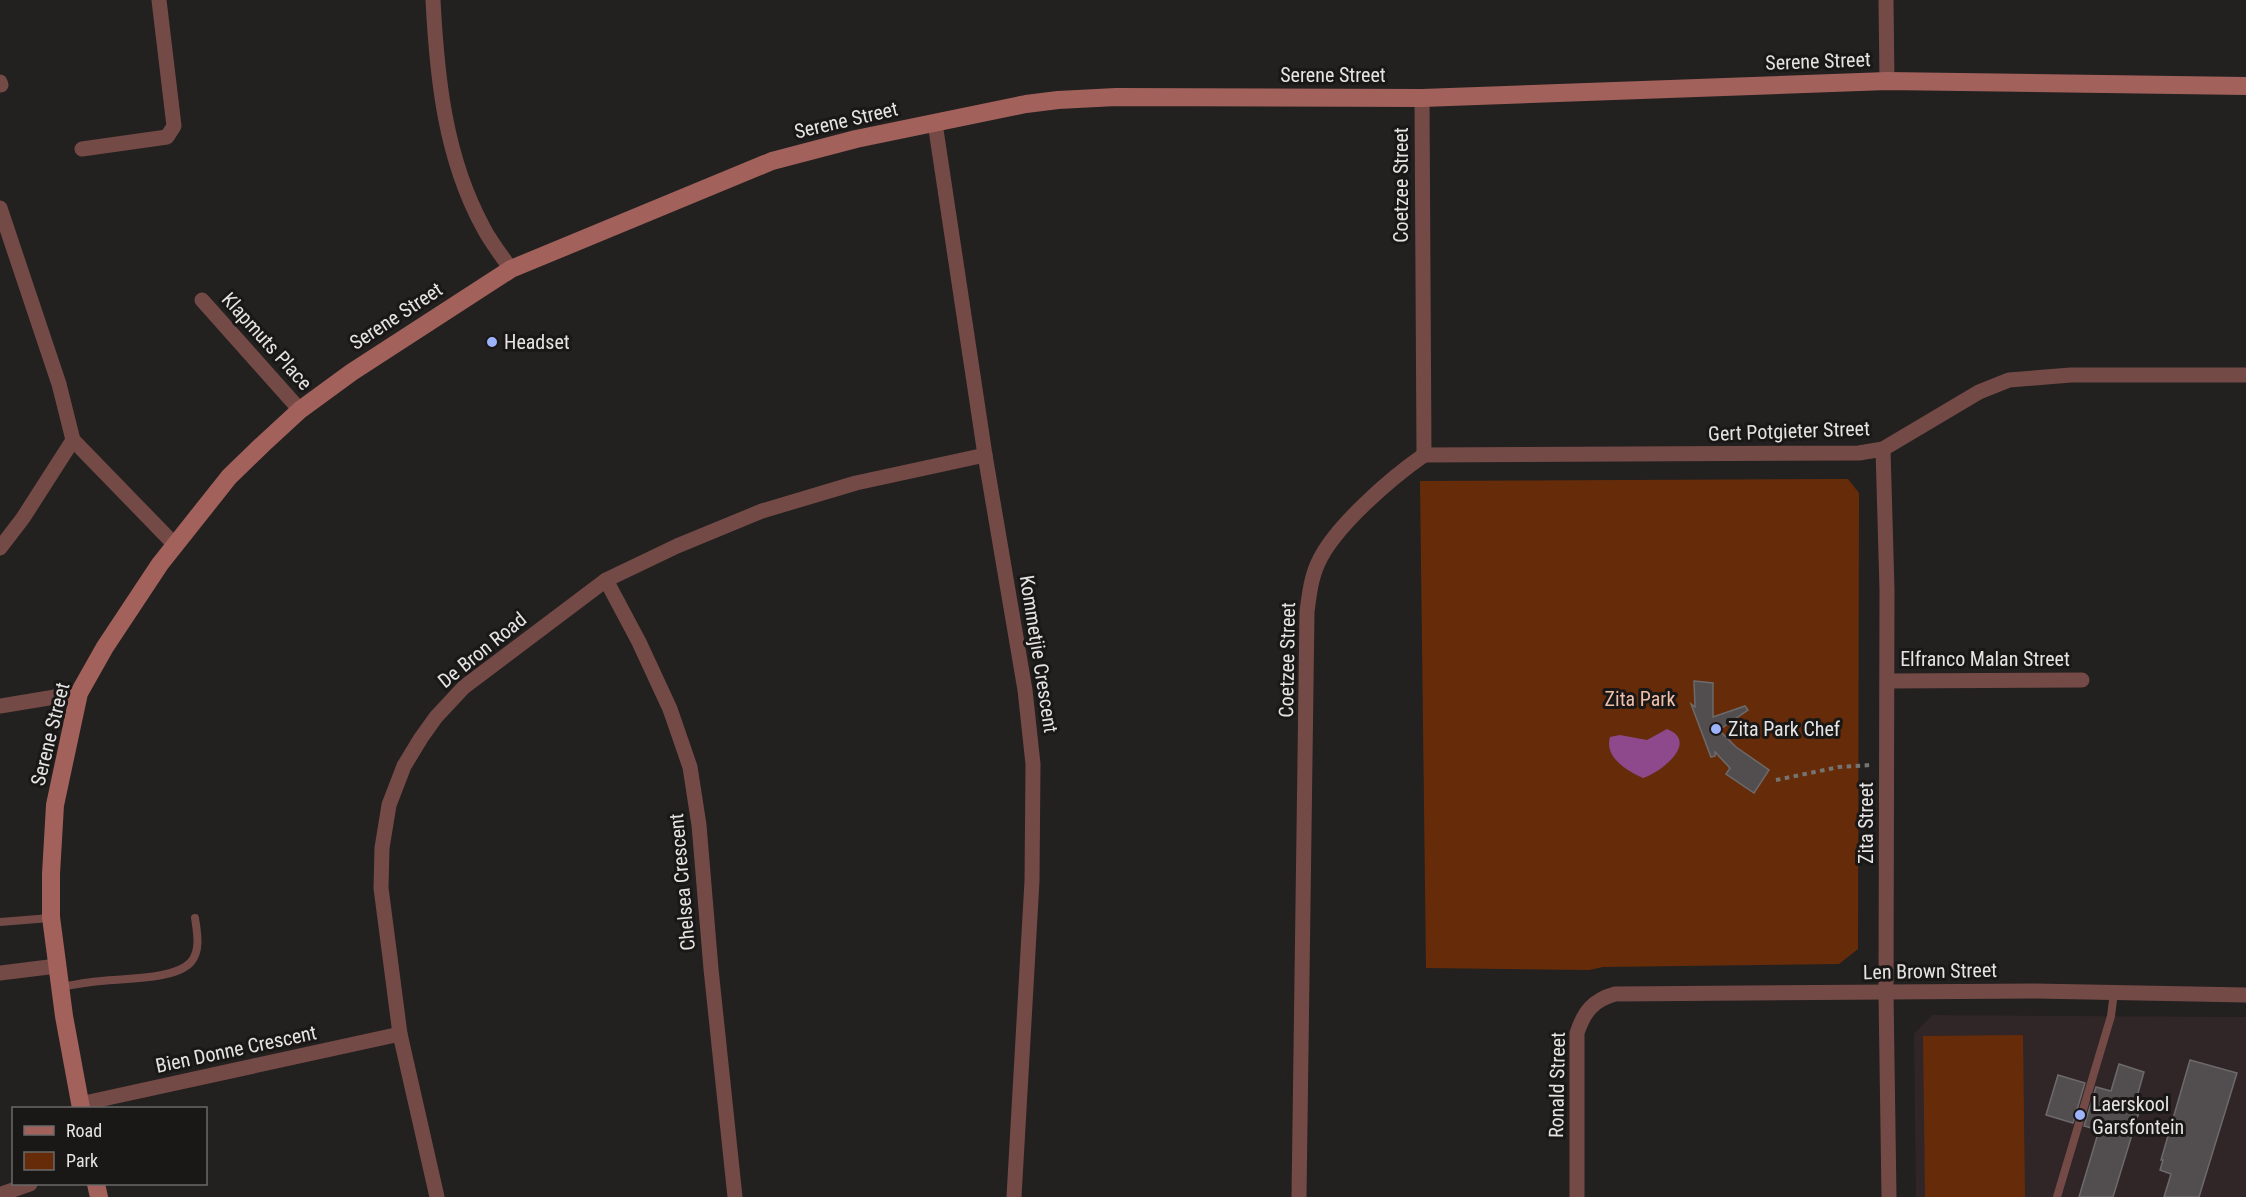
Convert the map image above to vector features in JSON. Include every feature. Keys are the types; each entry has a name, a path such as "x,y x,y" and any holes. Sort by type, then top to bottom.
{"street":[{"path":"82,149 167,137 174,126 159,0"},
{"path":"433,0 439,84 454,153 483,227 511,269"},
{"path":"1886,0 1887,81"},
{"name":"Serene Street","path":"80,1106 51,917 55,805 79,693 124,616 175,544 229,477 300,410 399,340 511,269 772,161 856,138 1026,104 1058,100 1116,97 1422,98 1887,81 2246,86"},
{"name":"Coetzee Street","path":"1299,1197 1307,612 1317,564 1326,549 1385,485 1424,455 1422,98"},
{"name":"Kommetjie Crescent","path":"935,123 985,455 1025,690 1033,764 1031,892 1014,1197"},
{"path":"0,208 4,233 59,384 73,440 175,544"},
{"name":"Klapmuts Place","path":"202,300 300,410"},
{"name":"Gert Potgieter Street","path":"1424,455 1833,454 1883,449 1979,392 2009,380 2072,375 2246,375"},
{"path":"0,548 23,518 73,440"},
{"name":"Zita Street","path":"1883,449 1887,681 1889,1197"},
{"name":"De Bron Road","path":"437,1197 400,1034 381,888 382,848 389,805 396,783 421,738 436,717 464,687 606,580 676,546 762,511 856,483 985,455"},
{"name":"Chelsea Crescent","path":"606,580 639,642 670,709 690,767 699,825 711,969 735,1197"},
{"name":"Elfranco Malan Street","path":"1887,681 2082,680"},
{"path":"0,706 79,693"},
{"path":"0,973 57,966"},
{"name":"Len Brown Street","path":"1615,994 2035,991 2246,995"},
{"name":"Ronald Street","path":"1577,1197 1577,1033 1588,1008 1603,997 1615,994"},
{"name":"Bien Donne Crescent","path":"80,1106 400,1034"},
{"path":"1,1197 4,1193 27,1185"}],"lane":[{"path":"0,922 51,917"},
{"path":"60,987 154,977 172,972 190,963 196,952 198,941 195,918"},
{"path":"2057,1197 2111,1016 2114,992"}],"path":[{"path":"1776,780 1858,765"}],"shaded area":[{"path":"1667,729 1680,741 1678,749 1667,764 1643,778 1624,767 1610,751 1610,737 1620,735 1647,740"},
{"name":"Laerskool Garsfontein","path":"1932,1015 2246,1017 2246,1197 1916,1197 1914,1034"}],"green space":[{"name":"Zita Park","path":"1848,479 1859,493 1858,949 1839,964 1603,967 1589,970 1426,968 1420,481"},
{"path":"2023,1035 2025,1197 1925,1197 1923,1036"}],"building":[{"path":"1694,681 1713,683 1713,717 1745,706 1748,710 1719,730 1736,747 1769,770 1754,793 1726,774 1730,768 1715,752 1715,756 1711,757 1691,704 1695,707"},
{"path":"2190,1060 2237,1073 2199,1197 2164,1197 2171,1174 2160,1170 2163,1160 2161,1160"},
{"path":"2119,1064 2144,1072 2136,1100 2142,1102 2113,1197 2079,1197 2099,1130 2084,1126 2096,1087 2111,1091"},
{"path":"2058,1075 2085,1083 2073,1123 2046,1115"}],"place":[{"name":"Headset","path":"492,342"},
{"name":"Zita Park Chef","path":"1716,729"},
{"name":"Laerskool Garsfontein","path":"2080,1115"}]}
